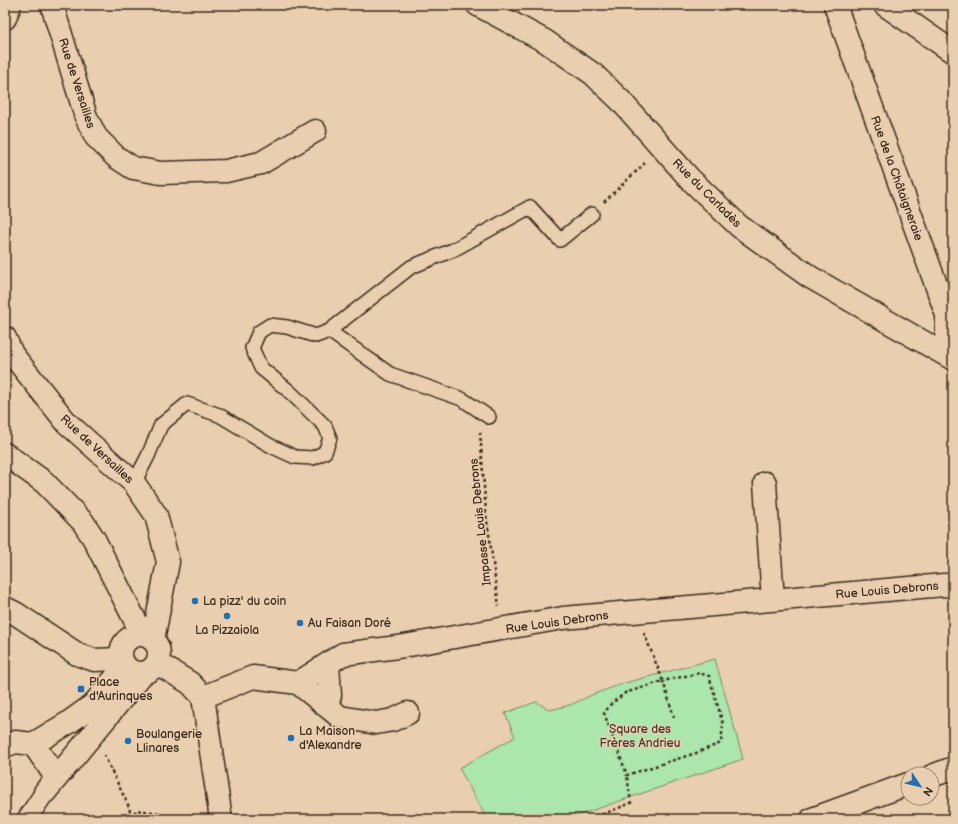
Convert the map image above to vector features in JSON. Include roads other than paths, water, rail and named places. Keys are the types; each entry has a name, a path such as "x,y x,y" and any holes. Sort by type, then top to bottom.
{"street":[{"path":"5,18 10,5"},
{"name":"Rue de Versailles","path":"52,5 86,117 96,137 116,157 133,168 160,173 226,171 261,163 315,131"},
{"name":"Rue du Carladès","path":"478,5 545,41 593,74 620,100 690,179 739,226 810,278 947,356"},
{"name":"Rue de la Châtaigneraie","path":"835,5 947,315 947,356"},
{"path":"892,7 953,52"},
{"name":"Rue de Versailles","path":"5,338 12,354 67,423 134,483 156,515 168,562 148,637"},
{"path":"5,454 44,482 83,522 94,539 148,637 157,645 159,651 159,657 136,665 93,705 68,723 33,744 15,742 5,746"},
{"path":"765,483 773,600"},
{"name":"Rue Louis Debrons","path":"335,659 563,618 944,585 953,586"},
{"path":"5,608 77,654 94,660 136,665 190,683 203,697 221,819"},
{"path":"136,665 122,647 125,642 135,635 148,637"},
{"path":"298,683 335,659"},
{"path":"324,704 330,696 335,659"},
{"path":"27,819 51,785 93,734 136,665"},
{"path":"203,697 252,677 298,683 340,717 376,723 393,720 408,713"},
{"path":"33,744 51,785"},
{"path":"940,773 953,768"},
{"path":"812,819 900,787"}],"lane":[{"path":"134,483 148,456 160,425 187,404 219,415 271,446 295,457 313,458 325,452 330,438 325,426 289,391 261,368 252,348 259,332 270,325 287,327 316,336 329,331 411,267 453,250 530,207 560,240 592,214"},
{"path":"329,331 390,374 462,399 489,417"}],"place":[{"name":"La pizz' du coin","path":"195,601"},
{"name":"La Pizzaiola","path":"227,616"},
{"name":"Au Faisan Doré","path":"300,623"},
{"name":"Place d'Aurinques","path":"81,689"},
{"name":"La Maison d'Alexandre","path":"291,738"},
{"name":"Boulangerie Llinares","path":"128,741"}],"park label":[{"name":"Square des Frères Andrieu","path":"640,736"}]}
